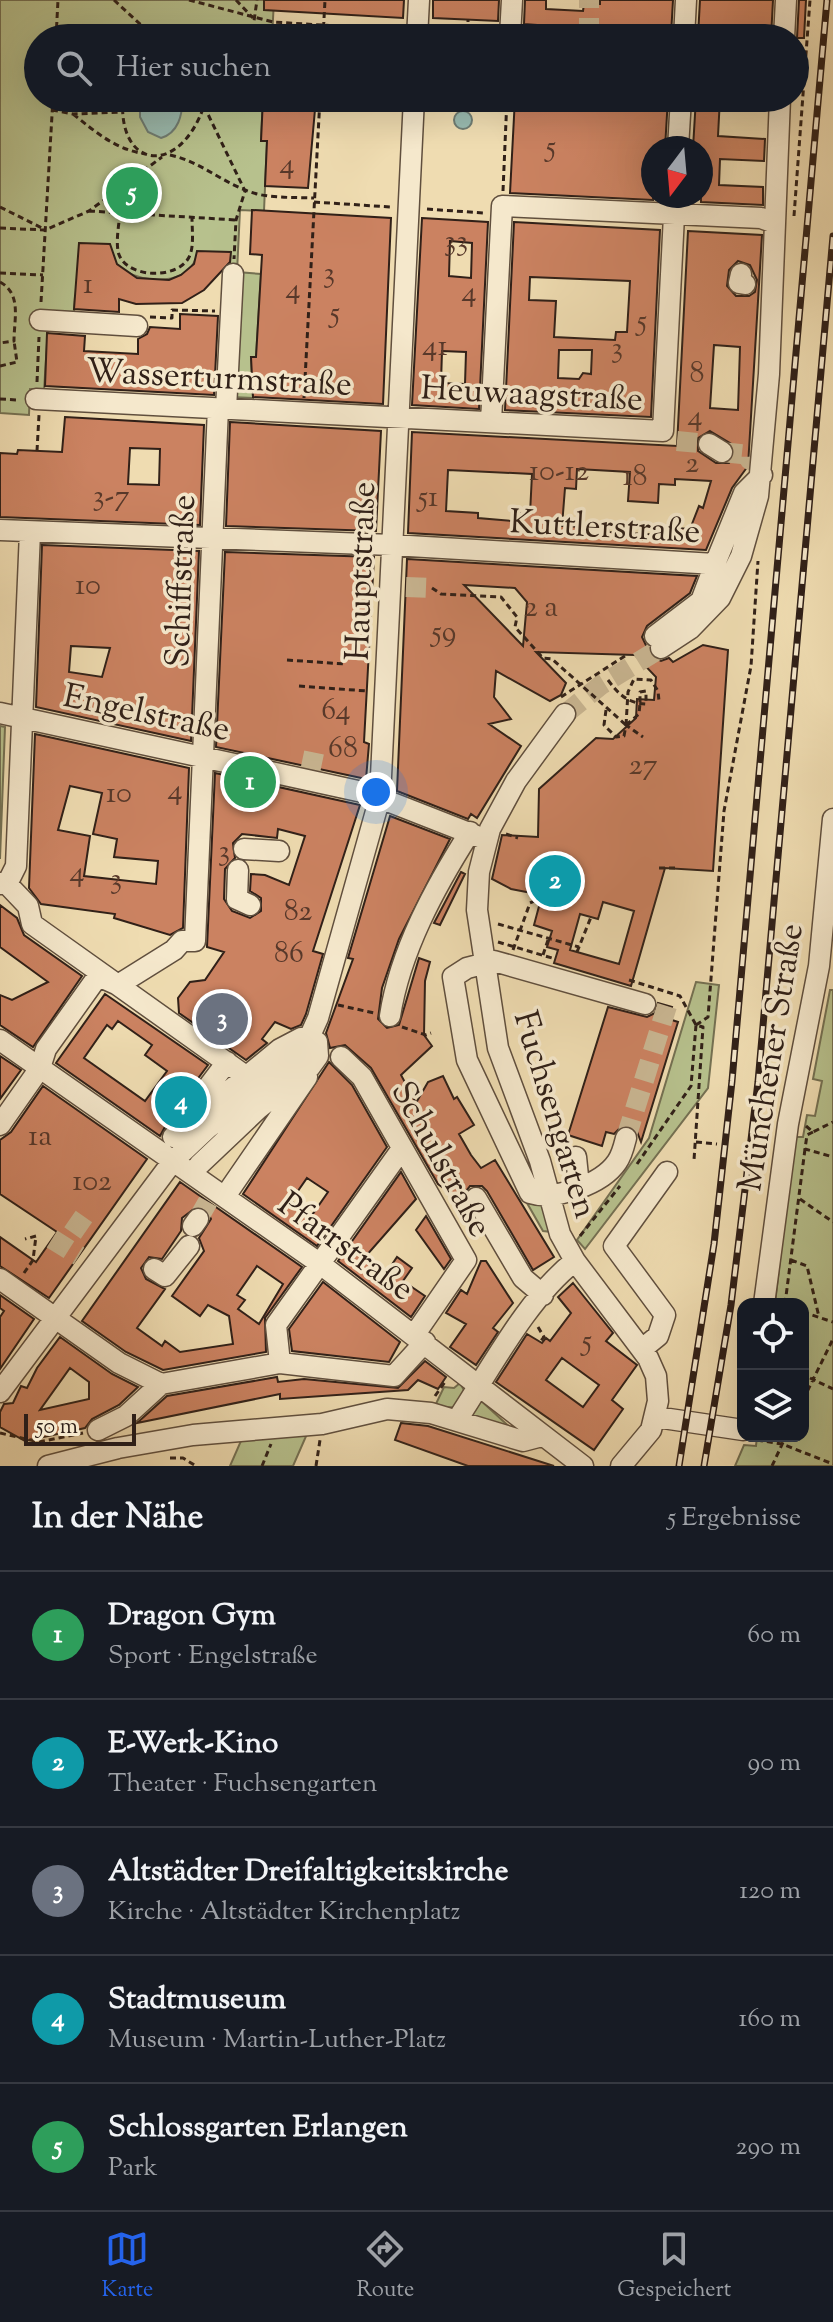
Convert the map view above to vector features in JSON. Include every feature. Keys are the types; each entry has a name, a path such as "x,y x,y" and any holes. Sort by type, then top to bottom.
{"street":[{"path":"418,24 419,0"},
{"path":"511,24 512,0"},
{"path":"685,24 686,0"},
{"path":"785,24 786,0"},
{"name":"Hauptstraße","path":"309,1038 323,1001 380,797 385,692 398,586 392,545 413,112"},
{"path":"679,136 680,112"},
{"path":"715,564 701,601 656,643 708,614 729,584 753,517 762,475 776,233 772,222 779,112"},
{"path":"491,422 502,210 670,208 761,218 772,222"},
{"name":"Heuwaagstraße","path":"398,417 670,436 670,208"},
{"name":"Schiffstraße","path":"118,985 174,950 182,941 195,941 213,538 233,274"},
{"path":"40,320 142,322"},
{"name":"Wasserturmstraße","path":"38,400 398,417"},
{"name":"Kuttlerstraße","path":"0,530 392,545 715,564 744,493 762,475"},
{"path":"30,532 16,866 3,883 28,906 32,924 247,1077"},
{"path":"395,1019 393,993 414,937 445,871 478,836 516,781 560,707"},
{"name":"Engelstraße","path":"0,713 309,776 380,797 478,836"},
{"name":"Münchener Straße","path":"765,1298 788,1124 825,985 833,819"},
{"name":"Fuchsengarten","path":"478,836 479,925 498,1048 572,1256 642,1349 656,1376 656,1417"},
{"path":"244,849 279,851"},
{"path":"238,870 237,899 250,905"},
{"path":"626,1138 612,1168 601,1178 549,1194 530,1193 467,1060 453,977 483,962 505,964 645,1004"},
{"path":"0,1125 40,1068 46,1049 98,976 118,985"},
{"path":"171,1144 208,1128 286,1069 309,1038"},
{"path":"171,1144 280,1049 309,1038 317,1042 318,1056 310,1067 201,1161 230,1195 306,1081 310,1067"},
{"name":"Pfarrstraße","path":"0,1040 40,1068 171,1144 230,1195 458,1367 575,1464"},
{"path":"467,1060 498,1048"},
{"name":"Schulstraße","path":"341,1057 362,1077 466,1260 420,1338"},
{"path":"0,1392 56,1318 227,1062"},
{"path":"502,1137 521,1114"},
{"path":"280,1363 276,1325 401,1150"},
{"path":"576,1157 579,1186"},
{"path":"642,1349 658,1336 665,1315 614,1246 667,1172"},
{"path":"476,1198 523,1278 543,1295"},
{"path":"154,1269 165,1276 193,1230"},
{"name":"Fuchsengarten","path":"457,1420 572,1256"},
{"path":"10,1279 56,1318 119,1363 161,1384"},
{"path":"98,1430 126,1416 161,1384 280,1363 394,1376 420,1338"},
{"path":"48,1466 193,1435 322,1424 387,1409 431,1413 520,1440 542,1436"},
{"path":"621,1466 644,1442 656,1417 737,1429"}],"path":[{"path":"57,24 58,0"},
{"path":"114,0 140,24"},
{"path":"189,0 253,18 307,24"},
{"path":"236,0 253,18"},
{"path":"253,24 257,0"},
{"path":"324,24 325,0"},
{"path":"808,24 810,0"},
{"path":"468,19 468,24"},
{"path":"37,451 40,320 52,112"},
{"path":"62,112 122,112 130,136 146,154"},
{"path":"0,228 45,230 89,211 162,157 170,155 192,136 202,112"},
{"path":"207,112 245,191 236,220 233,274"},
{"path":"303,413 319,112"},
{"path":"170,155 187,159 245,191 265,196 409,208 502,210 506,112"},
{"path":"794,220 802,112"},
{"path":"73,114 124,151 162,157"},
{"path":"0,207 45,230"},
{"path":"89,211 236,220"},
{"path":"120,213 118,250 122,260 133,269 153,273 173,272 185,263 190,254 192,218"},
{"path":"0,273 43,275"},
{"path":"0,282 15,300 17,362 0,366"},
{"path":"142,322 172,318 172,310 231,312"},
{"path":"0,343 14,341"},
{"path":"696,1025 708,1017 724,811 751,666 758,556"},
{"path":"437,584 434,589 441,594 501,597 517,617 515,627 543,658 552,659 606,710 643,737"},
{"path":"560,707 578,685 628,654"},
{"path":"287,660 345,664"},
{"path":"606,710 604,725 616,737 624,736 628,692 634,679 648,678 655,683 659,701"},
{"path":"608,680 623,698 646,704 646,692 641,691 639,714 626,725"},
{"path":"299,686 385,692"},
{"path":"659,868 675,868"},
{"path":"505,964 530,903 537,900 541,891"},
{"path":"479,925 497,923 578,950 591,917"},
{"path":"543,955 548,938"},
{"path":"629,980 680,996 696,1025 691,1086 631,1171"},
{"path":"323,1001 395,1019 401,1027 426,1035 431,1033"},
{"path":"694,1160 703,1027 696,1025"},
{"path":"786,1298 807,1135 833,1122"},
{"path":"805,1125 813,1132"},
{"path":"695,1142 717,1144"},
{"path":"805,1149 833,1157"},
{"path":"572,1256 622,1183"},
{"path":"799,1198 833,1222"},
{"path":"10,1279 33,1260 36,1236 25,1239"},
{"path":"791,1260 807,1266 819,1317"},
{"path":"809,1314 833,1322"},
{"path":"809,1384 833,1339"},
{"path":"431,1413 435,1396 458,1367"},
{"path":"811,1378 833,1389"},
{"path":"316,1466 322,1424"},
{"path":"0,1433 39,1442 98,1430"},
{"path":"774,1442 833,1464"},
{"path":"772,1466 782,1444"},
{"path":"167,1458 183,1458 196,1466"}],"green space":[{"path":"0,0 274,0 273,24 24,24 24,112 262,112 261,140 267,141 264,211 240,210 237,272 261,274 256,357 251,357 253,398 231,397 230,252 196,258 184,273 166,279 155,280 126,272 75,297 73,329 48,328 44,390 30,389 29,415 0,413"},
{"path":"0,726 5,727 0,859"},
{"path":"696,982 719,985 708,1088 585,1249 577,1240 649,1138"},
{"path":"830,990 833,990 833,1466 735,1466 744,1445 756,1446 756,1442 809,1442 809,1298 776,1298 794,1137 803,1137 807,1115 815,1116 822,1081 813,1079"},
{"path":"527,1203 546,1206 553,1232 543,1231"},
{"path":"460,1383 465,1392 454,1407 434,1408 444,1387 454,1388"},
{"path":"478,1398 515,1432 472,1419 471,1405"},
{"path":"244,1434 307,1434 293,1466 230,1466"}],"water":[{"path":"140,112 182,112 172,132 161,138 148,132"},
{"path":"458,112 468,112 472,124 467,129 459,129 454,124"}],"building":[{"path":"264,0 404,0 403,18 264,10"},
{"path":"433,0 499,0 498,21 433,18"},
{"path":"525,0 546,0 546,9 583,11 584,4 600,4 600,0 673,0 672,24 524,24"},
{"path":"700,0 773,0 772,24 699,24"},
{"path":"799,0 806,0 805,24 798,24"},
{"path":"262,112 315,112 308,188 265,186 267,141 261,141"},
{"path":"514,112 667,112 666,136 641,136 641,199 510,193"},
{"path":"695,112 719,112 718,136 765,139 764,161 720,159 719,185 763,187 763,205 713,203 713,136 694,136"},
{"path":"252,210 391,218 383,404 253,397 251,357 256,357 262,255 250,254"},
{"path":"422,218 488,222 479,409 412,405","holes":["450,241 472,243 471,278 449,276","442,351 466,352 465,384 441,383"]},
{"path":"514,222 660,230 651,417 505,410","holes":["530,277 630,281 627,332 616,332 615,340 554,337 556,301 529,300","559,350 592,350 591,374 583,373 579,379 558,378"]},
{"path":"688,231 762,235 748,466 732,488 706,550 408,533 412,432 677,446","holes":["738,261 750,265 757,280 755,292 749,296 736,296 727,286 729,270","714,345 740,347 738,410 710,408","710,431 733,445 735,453 729,463 716,463 698,451 698,438","577,469 630,472 628,501 658,503 659,484 675,485 675,479 711,481 703,508 699,506 690,529 663,527 663,535 562,526 565,488 576,489","448,470 532,474 530,514 513,512 512,521 478,518 478,513 446,511"]},
{"path":"79,243 110,244 117,264 137,278 169,280 194,264 197,251 231,252 230,262 204,290 182,303 136,304 119,299 119,312 74,309"},
{"path":"180,314 218,316 214,395 45,386 47,333 85,336 84,351 138,354 138,339 147,334 150,327 180,329"},
{"path":"65,417 204,425 200,525 0,517 0,453 17,454 18,450 62,452","holes":["130,448 160,449 159,485 128,484"]},
{"path":"230,422 381,431 376,531 226,526"},
{"path":"42,545 199,551 191,741 36,707","holes":["71,646 110,648 102,677 69,672"]},
{"path":"225,552 374,557 364,742 369,744 366,779 216,747"},
{"path":"407,559 697,576 690,593 647,626 642,637 651,656 661,661 669,658 673,662 703,645 728,650 713,871 665,868 631,986 554,963 558,950 547,947 552,931 534,925 542,895 511,889 492,879 502,835 538,837 539,789 596,738 613,739 636,718 637,699 654,700 656,677 635,655 536,652 566,683 561,695 550,701 496,671 494,697 511,719 489,724 521,746 477,818 471,814 468,819 397,791","holes":["464,585 515,588 527,602 523,646","603,902 634,911 619,964 570,950 580,914 598,919"]},
{"path":"35,734 189,768 183,928 170,935 114,918 115,914 41,904 29,888","holes":["70,786 102,793 93,834 117,839 114,857 158,861 156,884 84,876 90,836 58,830"]},
{"path":"215,773 360,805 313,951 323,954 301,1025 291,1029 275,1022 262,1039 267,1043 246,1060 179,1013 178,998 190,982 205,980 224,952 207,947","holes":["278,829 305,836 289,885 265,875 251,874 250,891 261,898 261,911 250,918 232,911 224,899 225,869 235,858 233,843 242,834 277,838"]},
{"path":"390,816 450,839 399,939 382,988 378,1019 387,1028 399,1025 419,958 430,962 425,981 424,1035 432,1046 401,1075 416,1103 428,1082 443,1076 454,1099 457,1097 474,1125 459,1134 471,1155 481,1168 495,1160 554,1257 533,1270 487,1191 482,1186 470,1186 457,1203 446,1184 442,1187 438,1184 371,1068 345,1045 330,1048 326,1033 353,959 348,958"},
{"path":"461,872 465,874 440,925 434,923"},
{"path":"0,905 17,918 24,935 82,976 33,1047 0,1025 0,995 12,1000 48,982 0,947"},
{"path":"105,994 208,1065 173,1112 160,1136 56,1063","holes":["118,1021 152,1045 145,1055 167,1071 145,1101 84,1058 107,1025 112,1029"]},
{"path":"658,1003 672,1007 669,1019 678,1022 641,1142 636,1129 628,1125 622,1126 614,1134 606,1132 602,1146 568,1135 608,1007 647,1017 655,1013"},
{"path":"0,1056 21,1070 0,1099"},
{"path":"329,1062 352,1085 387,1147 317,1246 243,1194","holes":["307,1178 328,1192 312,1215 291,1201"]},
{"path":"43,1086 147,1159 49,1298 0,1266 0,1237 36,1262 57,1232 0,1194 0,1140 11,1132"},
{"path":"401,1172 416,1199 365,1257 387,1272 397,1257 412,1268 403,1281 425,1296 411,1317 338,1261"},
{"path":"180,1182 302,1267 265,1318 266,1352 163,1370 126,1352 82,1321","holes":["198,1206 206,1209 211,1219 199,1238 204,1251 172,1296 200,1316 208,1305 229,1316 233,1344 180,1352 165,1341 162,1346 137,1328 165,1289 146,1279 141,1268 149,1257 162,1259 181,1231 182,1218","257,1266 283,1284 259,1324 238,1309 245,1300 237,1295"]},
{"path":"426,1216 451,1259 444,1269 416,1230"},
{"path":"481,1261 486,1261 513,1303 493,1328 498,1332 476,1365 450,1347 466,1324 446,1313 461,1290 467,1294"},
{"path":"323,1282 400,1342 389,1362 292,1351 289,1329"},
{"path":"573,1283 613,1333 606,1341 637,1365 612,1400 623,1409 594,1450 496,1382 527,1334 542,1343 546,1338 550,1341 571,1313 558,1297","holes":["562,1358 599,1385 583,1407 546,1380"]},
{"path":"0,1295 34,1319 0,1369 0,1317 4,1311 0,1308"},
{"path":"60,1337 112,1374 138,1387 119,1405 92,1419 85,1428 25,1441 0,1427 0,1412 4,1404 13,1403 21,1386 27,1388 37,1368","holes":["70,1368 89,1382 89,1399 40,1410"]},
{"path":"425,1361 446,1377 438,1389 418,1380 408,1390 280,1399 280,1394 137,1423 167,1396 277,1377 278,1382 304,1379 398,1388"},
{"path":"401,1423 428,1426 554,1466 468,1466 395,1440"}],"tunnel":[{"path":"589,0 589,24"},
{"path":"677,441 709,444"},
{"path":"722,452 750,455 750,460 763,461"},
{"path":"406,587 432,588"},
{"path":"565,714 601,685 661,648"},
{"path":"310,772 315,748"},
{"path":"626,1138 667,1006"},
{"path":"198,1219 210,1198"},
{"path":"70,1219 93,1235"},
{"path":"52,1239 79,1256"}],"railway":[{"path":"679,1466 714,1244 732,1081 827,0"},
{"path":"704,1466 731,1305 758,1082 833,236"}],"place":[{"name":"Schlossgarten Erlangen","path":"132,193"},
{"name":"Dragon Gym","path":"250,782"},
{"name":"E-Werk-Kino","path":"555,881"},
{"name":"Altstädter Dreifaltigkeitskirche","path":"222,1019"},
{"name":"Stadtmuseum","path":"181,1102"}]}
